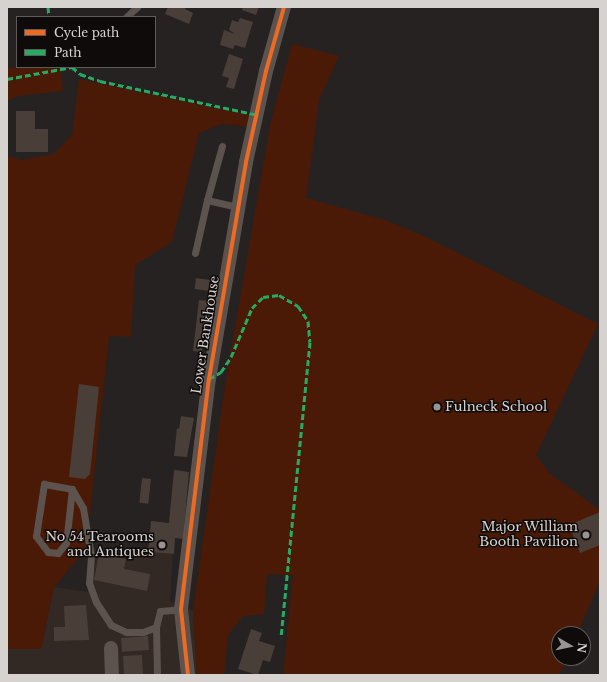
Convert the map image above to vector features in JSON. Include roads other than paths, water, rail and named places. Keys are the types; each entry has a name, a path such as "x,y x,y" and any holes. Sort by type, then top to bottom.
{"street":[{"name":"Lower Bankhouse","path":"188,675 181,609 209,379 238,207 266,71 284,7"},
{"path":"111,648 112,675"}],"lane":[{"path":"127,16 137,7"},
{"path":"195,253 207,200 222,146"},
{"path":"207,200 238,207"},
{"path":"72,489 66,544 58,553 48,552 36,536 44,484 72,489 83,508 91,556 89,583 96,602 111,625 126,632 143,632 156,628"},
{"path":"157,675 156,628 160,611 181,609"}],"place":[{"name":"Fulneck School","path":"437,407"},
{"name":"Major William Booth Pavilion","path":"586,535"},
{"name":"No 54 Tearooms and Antiques","path":"162,545"}]}
